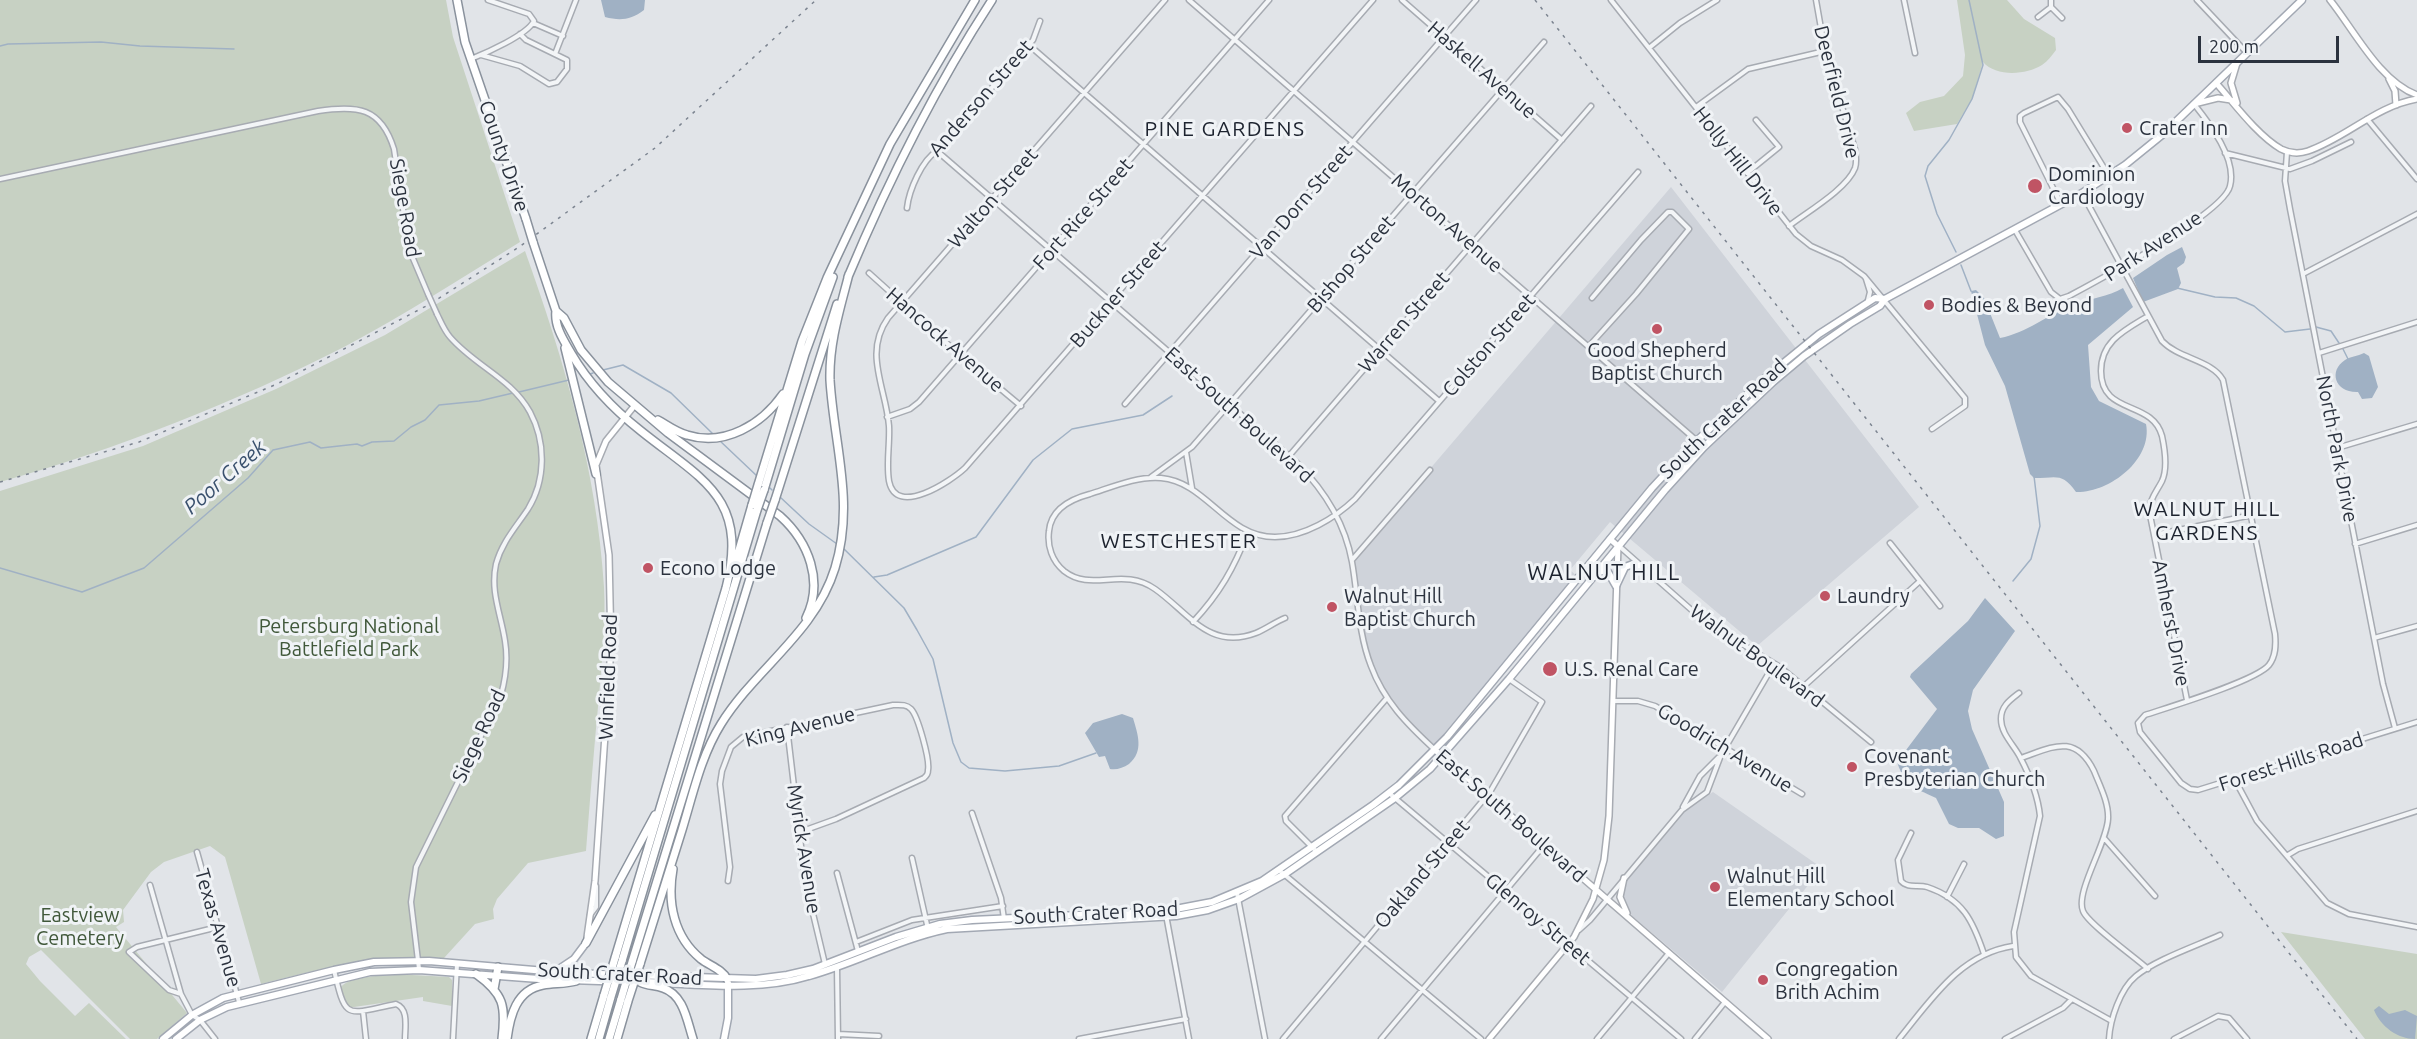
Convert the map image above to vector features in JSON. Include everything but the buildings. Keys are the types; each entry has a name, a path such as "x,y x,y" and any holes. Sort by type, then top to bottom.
{"highway":[{"path":"599,1039 608,996 809,322 894,136 975,0"},
{"path":"617,1039 625,1000 821,350 849,274 916,127 954,59 992,0"},
{"name":"County Drive","path":"457,1 471,59 539,258 556,311 555,320 564,340 587,379 624,418 702,478 722,503 730,522 733,544 728,583"},
{"path":"761,487 805,354 847,238"},
{"path":"636,963 700,770 721,724 817,608 830,582 839,555 844,524 844,485 830,362 834,331 849,274"},
{"name":"County Drive","path":"556,311 564,318 592,365 643,412"},
{"path":"564,340 596,474"},
{"path":"643,412 688,436 708,438 725,436 744,429 762,418 788,387"},
{"path":"643,412 780,516 800,537 810,557 814,584 812,603 801,629"},
{"path":"619,959 662,802 728,583 755,508"},
{"path":"586,943 662,802"},
{"path":"681,832 670,886 674,918 682,937 694,952 724,973 728,982"},
{"path":"494,989 498,967"},
{"path":"476,974 494,989 504,1008 502,1039"},
{"path":"507,1039 511,1014 517,1002 525,994 541,985 567,984 576,981"},
{"path":"640,982 647,986 663,988 676,997 683,1008 693,1039"},
{"path":"591,1039 608,996"},
{"path":"609,1039 625,1000"}],"main road":[{"name":"South Crater Road","path":"1315,849 1395,798 1442,757 1671,483 1704,447 1789,369 1845,327 1880,306 1885,299 2082,193 2109,176 2163,135 2302,0"},
{"path":"2330,0 2388,77 2395,92 2396,105"},
{"path":"2237,62 2231,87 2238,107"},
{"path":"2388,77 2405,90 2417,94"},
{"path":"2216,83 2263,134 2287,152 2308,151 2396,105 2417,99"},
{"path":"2194,104 2218,98 2232,101"},
{"name":"South Crater Road","path":"176,1039 200,1020 240,1002 370,972 419,970 576,981 728,982 826,967 928,930 1208,910 1282,872 1389,793 1435,750 1657,482 1697,440 1800,348 1875,298 1885,299"},
{"path":"596,474 598,458 603,446 635,405"},
{"name":"Winfield Road","path":"586,943 595,881 612,626 609,555 596,474"},
{"path":"1489,1039 1576,932 1596,890 1604,860 1609,828 1618,546 1610,539"},
{"path":"1616,586 1626,567 1633,564 1642,567"},
{"path":"1594,574 1602,571 1608,572 1616,586"},
{"name":"East South Boulevard","path":"1435,750 1768,1039"},
{"path":"1624,878 1621,903 1631,920"},
{"name":"South Crater Road","path":"836,964 859,952 957,921 1166,914"},
{"path":"554,972 574,960 586,943"},
{"name":"South Crater Road","path":"163,1039 192,1015 223,998 375,962 417,961 728,982"},
{"path":"724,1039 728,1018 728,982"}],"street":[{"path":"488,0 529,14 533,18 533,23"},
{"path":"555,54 576,0"},
{"name":"Walton Street","path":"888,417 876,364 876,347 883,325 1165,0"},
{"name":"Morton Avenue","path":"1189,0 1704,447"},
{"name":"Fort Rice Street","path":"888,417 915,406 1269,0"},
{"name":"Buckner Street","path":"888,417 890,484 898,495 913,498 959,473 1021,406 1373,0"},
{"name":"Haskell Avenue","path":"1402,0 1562,140"},
{"name":"Van Dorn Street","path":"1125,404 1476,0"},
{"name":"Holly Hill Drive","path":"1611,0 1789,226 1810,246 1842,260 1864,276 1965,398 1964,407 1932,429"},
{"path":"1649,48 1680,23 1717,0"},
{"name":"Deerfield Drive","path":"1789,226 1839,187 1851,175 1856,165 1855,149 1826,51 1816,0"},
{"path":"1904,0 1915,53"},
{"path":"2051,0 2051,7 2062,18"},
{"path":"2197,0 2247,53"},
{"path":"2038,17 2051,7"},
{"name":"Anderson Street","path":"907,208 908,200 928,158 938,150 1029,45 1038,33 1040,21"},
{"path":"471,59 520,34 533,23"},
{"path":"533,23 563,36"},
{"path":"482,55 489,59 520,66 552,84 564,74 568,62 520,34"},
{"name":"Bishop Street","path":"1150,478 1186,452 1544,42"},
{"path":"1029,45 1439,401"},
{"path":"1696,107 1748,69 1826,51"},
{"path":"2061,204 2020,122 2020,116 2024,113 2058,97 2068,109 2109,176"},
{"name":"Park Avenue","path":"2015,229 2051,292 2057,298 2069,296 2122,267 2187,226 2226,195 2231,182 2219,136 2194,104"},
{"name":"Warren Street","path":"1288,456 1591,106"},
{"name":"Siege Road","path":"0,178 340,107 359,109 376,117 390,135 409,249 436,314 444,329 457,344 502,378 524,403 538,432 542,460 539,482 532,501 504,544 495,568 494,593 507,654 506,674 501,695 416,867 411,902 419,970"},
{"path":"2367,119 2417,179"},
{"path":"1748,173 1779,147 1756,120"},
{"path":"2225,153 2286,169 2296,168 2313,161 2351,142"},
{"name":"East South Boulevard","path":"938,150 1316,483 1336,514 1352,561 1365,646 1372,669 1387,699 1399,716 1435,750"},
{"name":"North Park Drive","path":"2287,152 2285,181 2290,209 2374,638 2395,728"},
{"name":"Colston Street","path":"1248,532 1272,537 1290,536 1311,528 1336,514 1355,499 1638,172"},
{"path":"2082,193 2148,316 2168,346 2180,354 2213,368 2223,380 2252,515 2275,634 2274,657 2268,667 2258,674 2187,700"},
{"path":"1589,346 1689,232 1688,228 1672,212 1668,212 1592,298"},
{"path":"2303,274 2417,214"},
{"name":"Hancock Avenue","path":"869,273 1021,406"},
{"path":"1864,276 1870,291 1865,304"},
{"name":"Amherst Drive","path":"2148,316 2118,335 2106,347 2101,372 2103,388 2109,397 2148,416 2156,423 2162,436 2165,457 2164,474 2149,504 2187,700"},
{"path":"2319,353 2417,322"},
{"path":"2337,448 2417,424"},
{"path":"1186,452 1192,488"},
{"path":"1352,561 1430,470"},
{"path":"1193,622 1213,601 1225,582 1239,557 1248,532 1226,518 1192,488 1169,479 1150,478 1071,500 1055,514 1050,524 1048,540 1052,555 1060,567 1070,575 1088,581 1121,577 1145,583 1164,596 1193,622 1211,633 1235,637 1258,632 1285,618"},
{"path":"2154,535 2252,515"},
{"path":"2355,544 2417,525"},
{"path":"1890,543 1940,606"},
{"name":"Walnut Boulevard","path":"1618,546 1704,621 1774,664 1870,742"},
{"path":"1803,687 1920,581"},
{"path":"2374,638 2417,626"},
{"path":"1682,810 1707,792 1721,755 1774,664"},
{"name":"Oakland Street","path":"1283,1039 1487,796 1499,778 1542,702 1509,679"},
{"path":"2019,693 2005,706 2001,721 2004,731 2021,758 2038,803 2040,816 2014,932 2016,957 2027,972 2110,1020"},
{"path":"1315,849 1285,819 1286,814 1387,699"},
{"name":"Forest Hills Road","path":"2187,700 2142,717 2139,728 2181,783 2194,790 2202,790 2235,780 2417,722"},
{"name":"Goodrich Avenue","path":"1612,701 1638,701 1650,704 1802,794"},
{"name":"King Avenue","path":"728,881 730,867 720,784 731,747 743,736 899,705 911,709 916,717 928,759 927,775 921,781 836,819 800,832"},
{"name":"Myrick Avenue","path":"787,727 807,890 826,967"},
{"path":"2021,758 2063,745 2073,747 2084,756 2093,771 2107,806 2108,823 2084,889 2083,912 2148,969"},
{"path":"1576,932 1590,920 1682,810 1700,776 1721,755"},
{"path":"2235,780 2257,821 2288,855 2317,894 2332,907 2349,914 2417,927"},
{"name":"Glenroy Street","path":"1389,793 1681,1039"},
{"path":"2288,855 2298,849 2417,811"},
{"path":"972,813 1003,906 1004,918"},
{"path":"1911,832 1899,858 1898,872 1903,884 1929,888 1961,907 1976,929 1984,954"},
{"path":"2103,838 2155,896"},
{"path":"1381,1039 1544,845"},
{"name":"Texas Avenue","path":"197,852 240,1002"},
{"path":"912,858 928,930"},
{"path":"1947,897 1964,864"},
{"path":"1282,872 1481,1039"},
{"path":"837,873 859,952"},
{"path":"150,885 181,994 192,1015 200,1020 215,1039"},
{"path":"1238,896 1265,1039"},
{"path":"856,942 925,917 1003,906"},
{"path":"1166,914 1189,1039"},
{"path":"181,994 169,990 129,952 137,947 218,927"},
{"path":"2109,1039 2110,1020 2131,981 2148,969 2220,935"},
{"path":"1899,1039 1957,971 1984,954 2014,946"},
{"path":"1597,1039 1669,953"},
{"path":"453,1039 457,964"},
{"path":"836,964 838,1037 879,1036"},
{"path":"334,970 344,1006 353,1011 396,1004 401,1006 404,1011 405,1039"},
{"path":"2005,1039 2063,1008 2072,999"},
{"path":"1695,1039 1725,1002"},
{"path":"363,1011 366,1039"},
{"path":"2174,1039 2218,1016 2229,1018 2247,1039"},
{"path":"1079,1039 1186,1019"}],"shaded area":[{"path":"1671,187 1919,507 1757,646 1610,522 1570,570 1578,577 1435,750 1399,716 1378,682 1365,646 1352,560"},
{"name":"Walnut Hill Elementary School","path":"1713,792 1822,868 1722,992 1632,916 1623,893 1626,881 1685,811"}],"green space":[{"path":"0,0 446,0 453,37 520,242 366,335 304,367 175,423 87,455 0,482"},
{"path":"1957,0 2007,0 2024,19 2055,38 2056,50 2042,65 2028,71 2003,72 1983,62 1972,99 1957,124 1914,131 1906,113 1920,102 1944,96 1963,76 1965,55"},
{"name":"Petersburg National Battlefield Park","path":"525,251 553,333 576,416 586,458 600,544 604,587 604,628 586,851 528,863 497,899 493,909 494,919 475,924 444,958 396,958 351,963 261,984 225,857 210,846 164,862 151,872 123,910 124,922 116,927 187,1013 157,1039 130,1039 41,950 29,957 26,964 40,981 75,1016 89,1003 126,1039 0,1039 0,491 143,446 276,389 385,335"},
{"path":"2281,932 2417,954 2417,1039 2365,1039"},
{"path":"412,975 449,977 452,980 452,1006 423,1001 423,997 347,1008 341,987 346,983 364,977"}],"water":[{"path":"601,0 645,0 644,10 625,19 605,17"},
{"path":"2182,247 2186,257 2184,263 2177,268 2181,283 2178,289 2143,302 2133,278"},
{"path":"2123,288 2133,307 2088,345 2091,387 2099,401 2146,424 2143,450 2126,472 2102,487 2089,491 2076,492 2063,479 2034,478 2030,474 2005,386 1985,345 1971,291 1976,290 1984,298 2000,338 2019,332 2064,309"},
{"path":"2364,353 2369,356 2378,387 2372,398 2362,399 2358,392 2344,389 2339,385 2336,375 2345,360"},
{"path":"1985,598 2015,631 1973,690 1968,711 1972,729 2004,802 2004,836 1996,839 1979,828 1958,828 1949,824 1936,798 1907,783 1897,762 1937,709 1910,677 1911,674 1968,621"},
{"path":"1122,714 1133,718 1139,743 1137,754 1129,764 1110,769 1105,756 1099,757 1085,733 1093,723"},
{"path":"2379,1006 2389,1014 2405,1010 2417,1016 2415,1039 2402,1037 2386,1027 2374,1010"}],"waterway":[{"path":"1956,252 1937,214 1925,176 1928,166 1949,140 1972,99 1983,65 1969,0"},
{"path":"0,46 101,42 140,46 234,49"},
{"path":"1961,265 1971,291"},
{"path":"2177,288 2215,297 2236,298 2254,306 2285,332 2310,329"},
{"path":"2316,327 2331,331 2339,343"},
{"path":"2343,349 2348,359"},
{"name":"Poor Creek","path":"603,370 623,365 671,393 713,434"},
{"name":"Poor Creek","path":"519,392 569,380"},
{"name":"Poor Creek","path":"0,568 82,592 144,568 248,478 273,450 310,442 321,448 357,444 362,446 372,442 394,441 411,427 425,420 439,405 479,401 513,393"},
{"path":"874,577 887,575 976,537 1033,460 1072,429 1143,415 1172,396"},
{"name":"Poor Creek","path":"719,440 757,476"},
{"path":"2013,581 2031,559 2040,526 2034,476"},
{"name":"Poor Creek","path":"769,487 772,490"},
{"name":"Poor Creek","path":"780,497 809,524 837,544"},
{"path":"843,548 904,608 933,659 953,743 961,762 969,768 1005,771 1059,766 1096,753"}],"railway":[{"path":"0,482 139,442 277,384 430,304 519,247 655,148 816,0"},
{"path":"1535,0 2357,1039"}],"place":[{"name":"Crater Inn","path":"2127,128"},
{"name":"Dominion Cardiology","path":"2035,186"},
{"name":"Bodies & Beyond","path":"1929,305"},
{"name":"Good Shepherd Baptist Church","path":"1657,329"},
{"name":"Econo Lodge","path":"648,568"},
{"name":"Laundry","path":"1825,596"},
{"name":"Walnut Hill Baptist Church","path":"1332,607"},
{"name":"U.S. Renal Care","path":"1550,669"},
{"name":"Covenant Presbyterian Church","path":"1852,767"},
{"name":"Walnut Hill Elementary School","path":"1715,887"},
{"name":"Congregation Brith Achim","path":"1763,980"}],"district":[{"name":"PINE GARDENS","path":"1225,129"},
{"name":"WALNUT HILL GARDENS","path":"2207,521"},
{"name":"WESTCHESTER","path":"1179,541"},
{"name":"WALNUT HILL","path":"1604,573"}],"park label":[{"name":"Eastview Cemetery","path":"80,926"}]}
